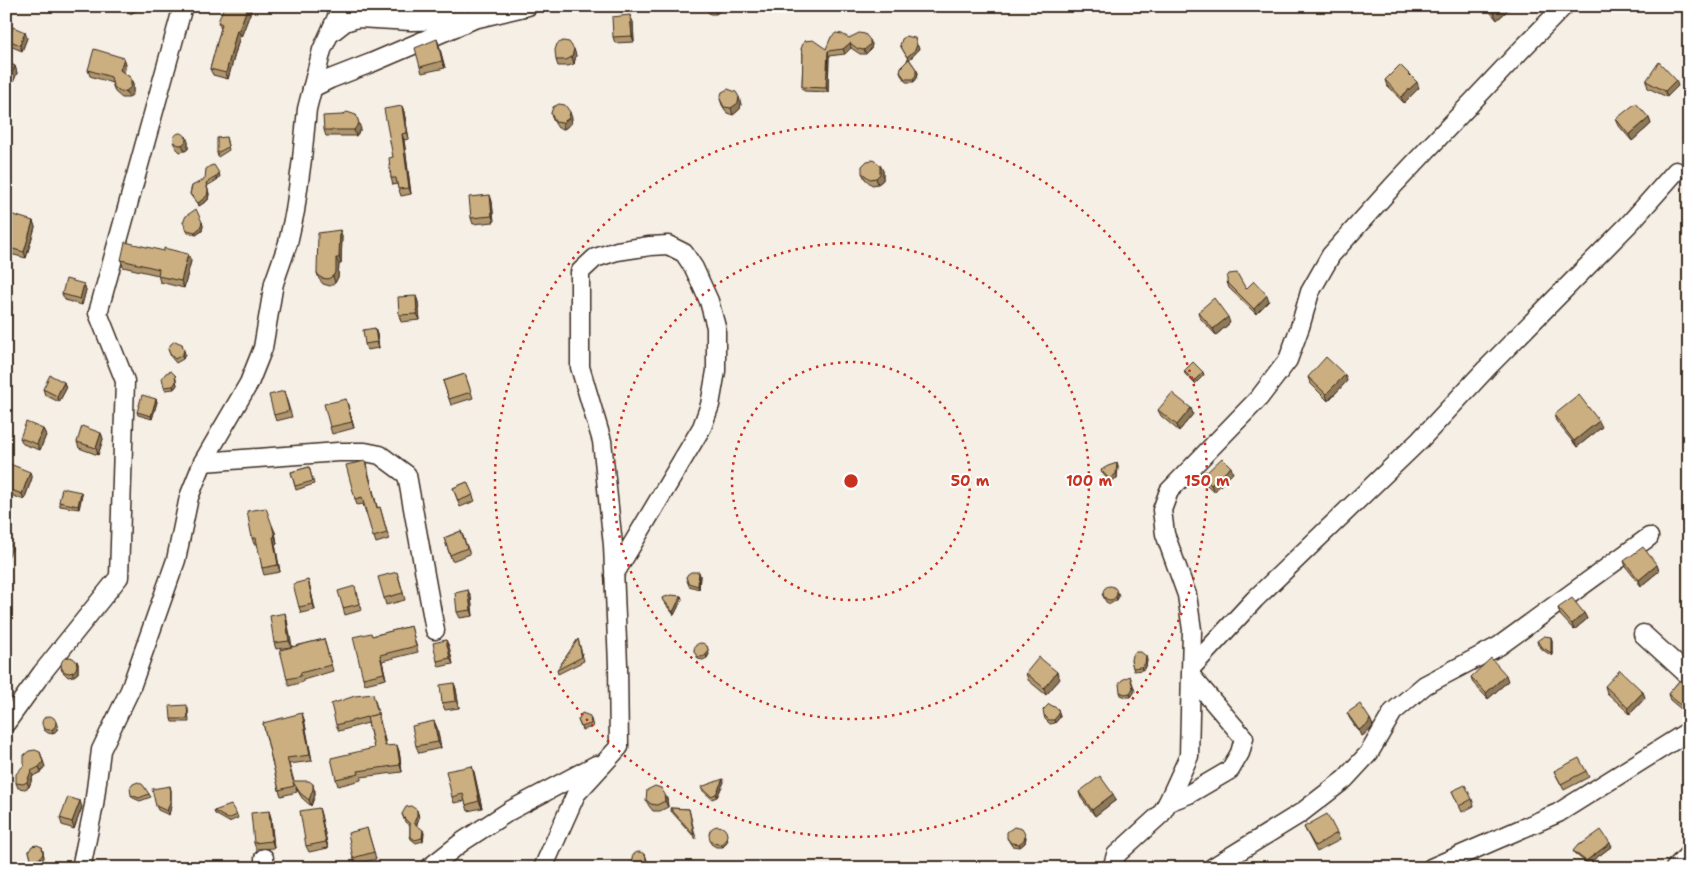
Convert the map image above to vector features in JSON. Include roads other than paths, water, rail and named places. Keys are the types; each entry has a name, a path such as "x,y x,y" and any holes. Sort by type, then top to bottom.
{"street":[{"path":"6,723 42,673 119,577 125,381 98,313 183,6"},
{"path":"81,868 94,805 101,750 130,690 176,560 189,496 203,462 249,383 263,348 274,283 288,243 294,211 307,109 322,50 342,6"},
{"path":"312,88 474,19 528,6"},
{"path":"1112,868 1116,855 1160,814 1168,802 1189,756 1192,630 1187,595 1165,534 1162,510 1169,491 1259,398 1288,360 1310,292 1331,255 1412,165 1564,6"},
{"path":"329,35 345,22 358,18 411,20 474,19"},
{"path":"1192,672 1262,593 1420,440 1486,369 1630,223 1676,171"},
{"path":"543,868 576,794 618,747 618,665 614,575 613,546 602,441 580,367 580,272 595,258 616,251 668,245 684,254 694,268 709,301 716,327 716,371 710,405 702,427 614,575"},
{"path":"203,462 338,452 380,455 407,475 435,630"},
{"path":"1212,868 1301,813 1345,779 1370,753 1393,712 1425,686 1499,646 1649,537"},
{"path":"1643,634 1689,676"},
{"path":"1168,802 1189,794 1230,770 1240,753 1244,738 1192,672"},
{"path":"1431,868 1558,813 1689,731"},
{"path":"429,868 462,842 511,810 605,760"},
{"path":"1675,868 1689,854"}]}
